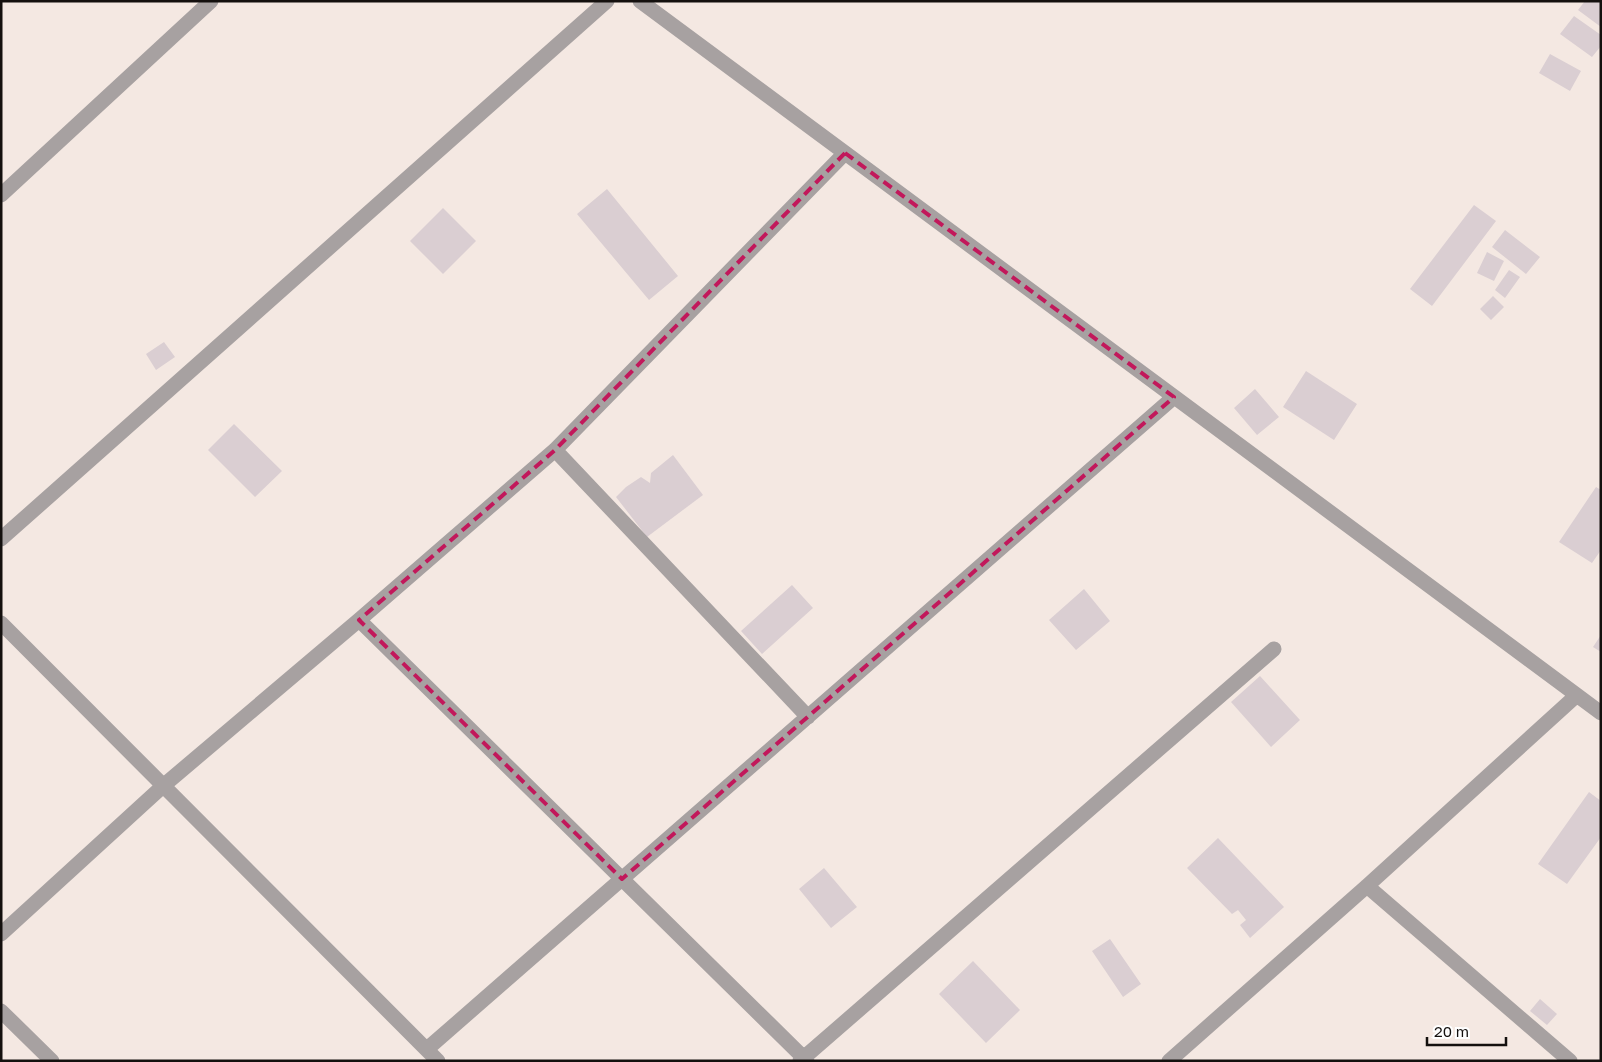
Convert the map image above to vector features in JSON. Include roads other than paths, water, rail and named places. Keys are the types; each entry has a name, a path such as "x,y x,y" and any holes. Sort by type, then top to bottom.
{"street":[{"path":"1,195 212,1"},
{"path":"1,539 607,1"},
{"path":"640,1 1601,713"},
{"path":"1,934 163,786 359,620 555,450 845,153"},
{"path":"427,1049 1174,397"},
{"path":"555,450 808,716"},
{"path":"359,620 804,1060 1274,649"},
{"path":"1,623 438,1061"},
{"path":"1174,1059 1577,695"},
{"path":"1367,886 1570,1061"},
{"path":"1,1011 52,1061"}]}
